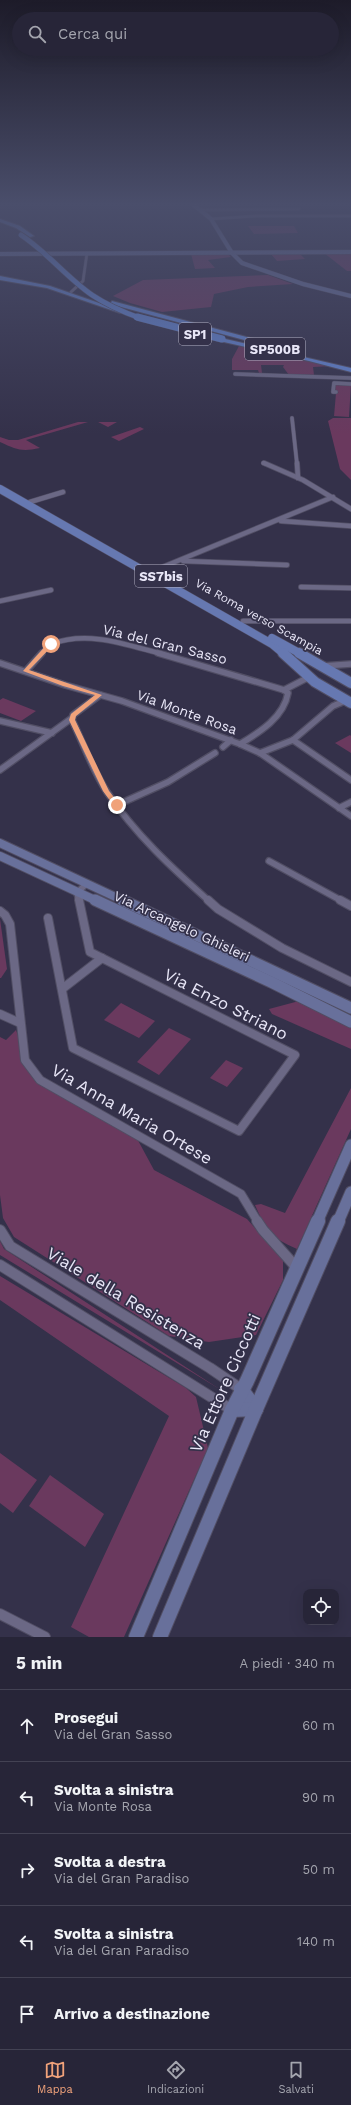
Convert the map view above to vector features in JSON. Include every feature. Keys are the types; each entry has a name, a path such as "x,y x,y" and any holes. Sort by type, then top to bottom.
{"highway":[{"name":"SP1","path":"22,281 62,291 129,315 197,334 262,350 351,368"},
{"name":"SP1","path":"31,281 351,368"},
{"path":"77,281 93,296 114,307 170,325 221,337"},
{"path":"82,281 96,294 135,312 221,337"},
{"name":"SP500B","path":"221,337 310,359"},
{"name":"SP500B","path":"221,337 330,362"}],"main road":[{"name":"Via Roma verso Scampia","path":"0,485 27,503 272,644 309,677 349,702"},
{"name":"Via Roma verso Scampia","path":"0,490 153,571 351,683"},
{"path":"298,667 310,664 322,666"}],"street":[{"path":"71,292 77,289 82,281"},
{"path":"296,281 351,296"},
{"path":"235,374 351,378"},
{"path":"336,392 333,392 334,383 351,384"},
{"path":"292,418 298,478"},
{"path":"263,463 298,478 333,497 351,509"},
{"path":"27,503 64,492"},
{"path":"153,571 333,497"},
{"path":"277,521 351,526"},
{"path":"180,561 288,565"},
{"path":"301,587 351,588"},
{"path":"0,601 51,590"},
{"path":"243,622 350,622"},
{"name":"Via del Gran Sasso","path":"26,671 51,644 89,638 102,639 200,664 284,690"},
{"name":"Via Monte Rosa","path":"0,663 100,695 231,740 260,753 351,816"},
{"path":"322,666 351,664"},
{"path":"240,744 253,737 283,710 288,701 288,693 284,690 309,677"},
{"path":"0,770 72,718 100,695"},
{"path":"260,753 293,740 333,706 349,702"},
{"path":"72,718 106,791 140,835 172,868 218,909 282,948 351,982"},
{"path":"0,721 52,733"},
{"path":"223,747 231,740"},
{"path":"293,740 351,780"},
{"path":"117,805 163,786 202,763 215,753"},
{"path":"339,808 351,802"},
{"name":"Via Arcangelo Ghisleri","path":"0,844 351,1008"},
{"name":"Via Arcangelo Ghisleri","path":"0,856 271,982 351,1022"},
{"path":"269,861 351,906"},
{"path":"77,893 86,884"},
{"name":"Via Enzo Striano","path":"62,989 73,1048 239,1131 296,1055 90,952 77,893"},
{"name":"Via Anna Maria Ortese","path":"0,912 5,915 10,924 25,1060 40,1080 241,1194 263,1230 296,1267"},
{"path":"48,918 62,989 102,958"},
{"path":"0,1014 20,1023"},
{"name":"Via Ettore Ciccotti","path":"136,1637 241,1389 255,1363 351,1145"},
{"path":"160,1637 256,1409 351,1192"},
{"name":"Viale della Resistenza","path":"0,1230 10,1246 210,1368 241,1389"},
{"path":"0,1265 202,1393 232,1410 256,1409"},
{"path":"241,1389 256,1409"},
{"path":"0,1614 45,1637"}],"shaded area":[{"path":"140,281 286,281 293,284 248,287 214,294 211,307 162,312 130,303 113,296"},
{"path":"239,346 332,366 313,367 314,375 289,375 283,367 284,365 261,365 262,373 264,374 259,373 258,370 232,370 232,359"},
{"path":"351,384 349,417 334,416 336,393 339,392 334,392 335,385"},
{"path":"333,418 351,418 351,480 340,469 328,421"},
{"path":"78,422 88,422 26,440 40,448 20,450 0,442 0,437 9,440 18,440"},
{"path":"98,422 117,422 108,427"},
{"path":"140,427 144,429 119,441 111,437"},
{"path":"3,698 36,711 21,721 0,713 0,700"},
{"path":"350,735 351,753 335,743"},
{"path":"0,919 7,969 1,978 0,978"},
{"path":"299,1001 351,1024 351,1049 272,1014 269,1009"},
{"path":"121,1003 155,1021 139,1038 104,1020"},
{"path":"169,1028 191,1039 159,1075 137,1062"},
{"path":"16,1030 29,1066 62,1092 134,1133 154,1170 247,1219 283,1260 283,1280 256,1335 209,1342 169,1336 14,1237 3,1218 0,1195 0,1037 6,1040"},
{"path":"226,1060 243,1068 227,1087 210,1078"},
{"path":"351,1088 351,1129 297,1249 281,1241 270,1233 255,1205 261,1204 285,1213"},
{"path":"0,1241 4,1249 221,1390 0,1255"},
{"path":"0,1276 186,1388 196,1397 208,1448 124,1637 89,1637 71,1627 169,1416 0,1300"},
{"path":"0,1453 37,1480 13,1513 0,1503"},
{"path":"50,1475 104,1514 85,1547 29,1506"}],"route":[{"path":"51,644 26,671 65,685 100,695 73,715 72,720 106,791 117,805"}]}
